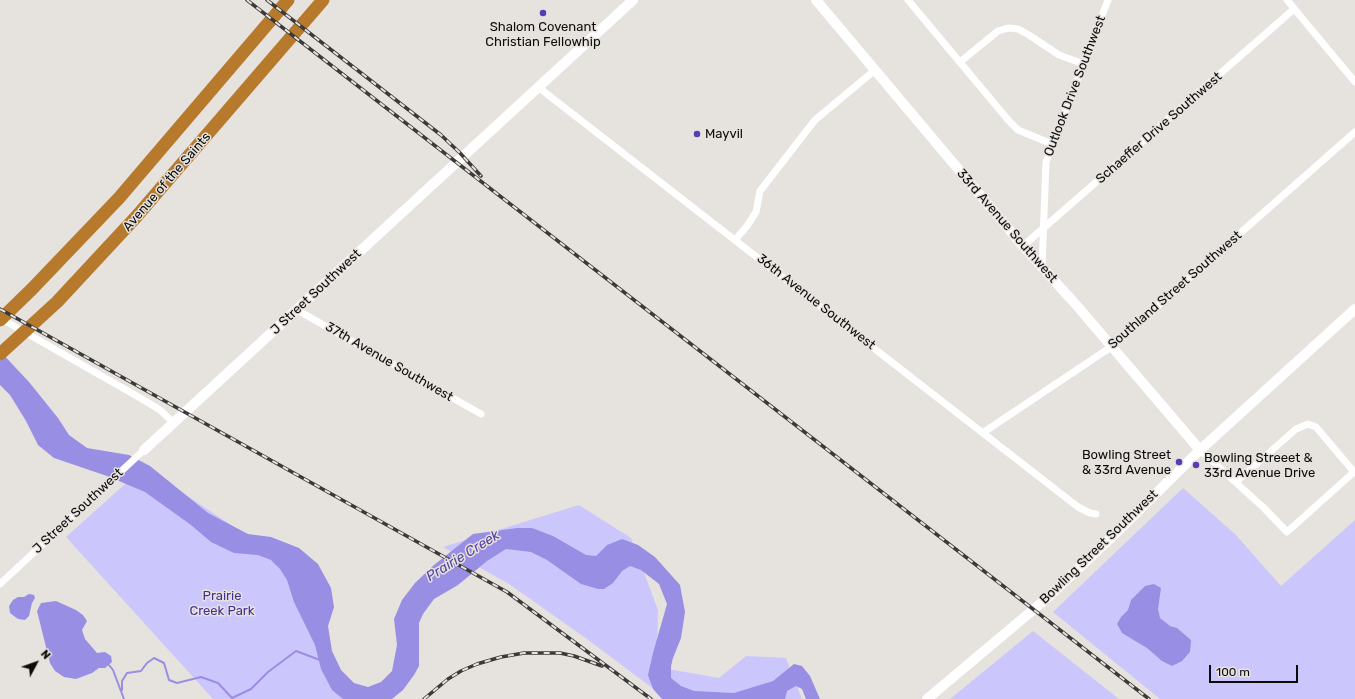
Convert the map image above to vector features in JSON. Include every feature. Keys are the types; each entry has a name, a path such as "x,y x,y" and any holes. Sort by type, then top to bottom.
{"highway":[{"name":"Avenue of the Saints","path":"0,319 32,289 118,198 288,0"},
{"name":"Avenue of the Saints","path":"0,354 56,302 136,217 320,4"}],"street":[{"name":"J Street Southwest","path":"0,584 634,0"},
{"name":"33rd Avenue Southwest","path":"816,0 1023,246 1078,307 1200,450"},
{"path":"908,0 1009,121 1018,130 1052,144"},
{"name":"Outlook Drive Southwest","path":"1042,268 1046,162 1108,0"},
{"path":"1287,0 1355,82"},
{"name":"Schaeffer Drive Southwest","path":"1023,246 1294,9"},
{"path":"960,62 998,31 1008,28 1018,29 1059,54 1084,64"},
{"path":"735,240 756,212 760,191 815,120 874,70"},
{"name":"36th Avenue Southwest","path":"538,87 1078,506 1090,513 1096,514"},
{"name":"Southland Street Southwest","path":"984,432 1111,347 1355,132"},
{"name":"Bowling Street Southwest","path":"927,699 1046,599 1116,533 1200,450 1355,309"},
{"name":"37th Avenue Southwest","path":"297,310 481,414"},
{"path":"0,319 142,398 160,410 174,423"},
{"path":"1200,450 1264,508 1287,532 1355,471 1316,427 1308,424 1296,429 1236,482"}],"green space":[{"name":"Prairie Creek Park","path":"144,467 276,555 331,658 363,699 213,699 66,537"},
{"path":"1183,488 1236,535 1281,586 1355,520 1355,699 1160,699 1053,612"},
{"path":"579,505 631,538 658,610 657,667 719,678 746,656 786,658 802,699 667,699 587,639 509,584 443,547"},
{"path":"1033,631 1119,699 950,699"}],"water":[{"name":"Prairie Creek","path":"0,351 29,382 58,418 69,435 87,448 129,455 150,466 208,513 248,534 271,537 299,548 318,564 331,588 334,607 328,626 332,651 341,670 354,683 368,687 381,682 392,671 397,645 394,619 402,600 415,583 434,565 473,534 517,528 532,528 553,536 586,555 596,556 607,545 622,539 638,545 655,557 680,585 685,612 681,638 671,666 671,678 681,686 694,691 734,693 773,681 794,664 802,666 810,676 820,699 806,699 802,689 796,686 787,691 785,699 662,699 653,689 648,675 667,604 659,584 641,570 630,566 622,571 613,583 604,589 598,589 581,584 547,560 531,552 506,549 487,561 458,585 434,599 423,614 419,623 419,666 403,690 392,699 343,699 332,690 321,669 315,645 294,602 287,580 280,569 271,560 258,555 234,553 211,542 191,525 145,492 107,476 54,458 38,445 26,421 10,395 0,385"},
{"path":"1154,584 1161,588 1158,609 1160,618 1170,626 1177,628 1191,640 1190,652 1182,661 1172,666 1162,661 1147,648 1122,633 1117,624 1128,610 1131,600 1145,586"},
{"path":"29,594 34,595 35,598 32,603 29,616 25,620 18,619 10,613 9,606 13,600 18,597 24,597"},
{"path":"56,601 76,610 83,615 87,621 82,630 85,639 97,653 105,652 111,656 112,662 105,668 99,668 92,673 76,679 64,677 55,671 50,663 37,611 41,603"}],"waterway":[{"path":"122,690 122,681 127,673 141,671 147,663 154,658 164,663 169,680 177,683 201,677 218,683 232,698 251,689 268,672 296,651 320,660"},
{"path":"109,665 113,670 124,699"}],"railway":[{"path":"247,0 1149,699"},
{"path":"267,0 441,135 481,176"},
{"path":"0,309 507,592 651,699"},
{"path":"424,699 448,679 461,671 477,664 501,657 524,653 560,653 574,656 602,666"}],"place":[{"name":"Shalom Covenant Christian Fellowhip","path":"543,13"},
{"name":"Mayvil","path":"697,134"},
{"name":"Bowling Street & 33rd Avenue","path":"1179,462"},
{"name":"Bowling Streeet & 33rd Avenue Drive","path":"1196,465"}]}
